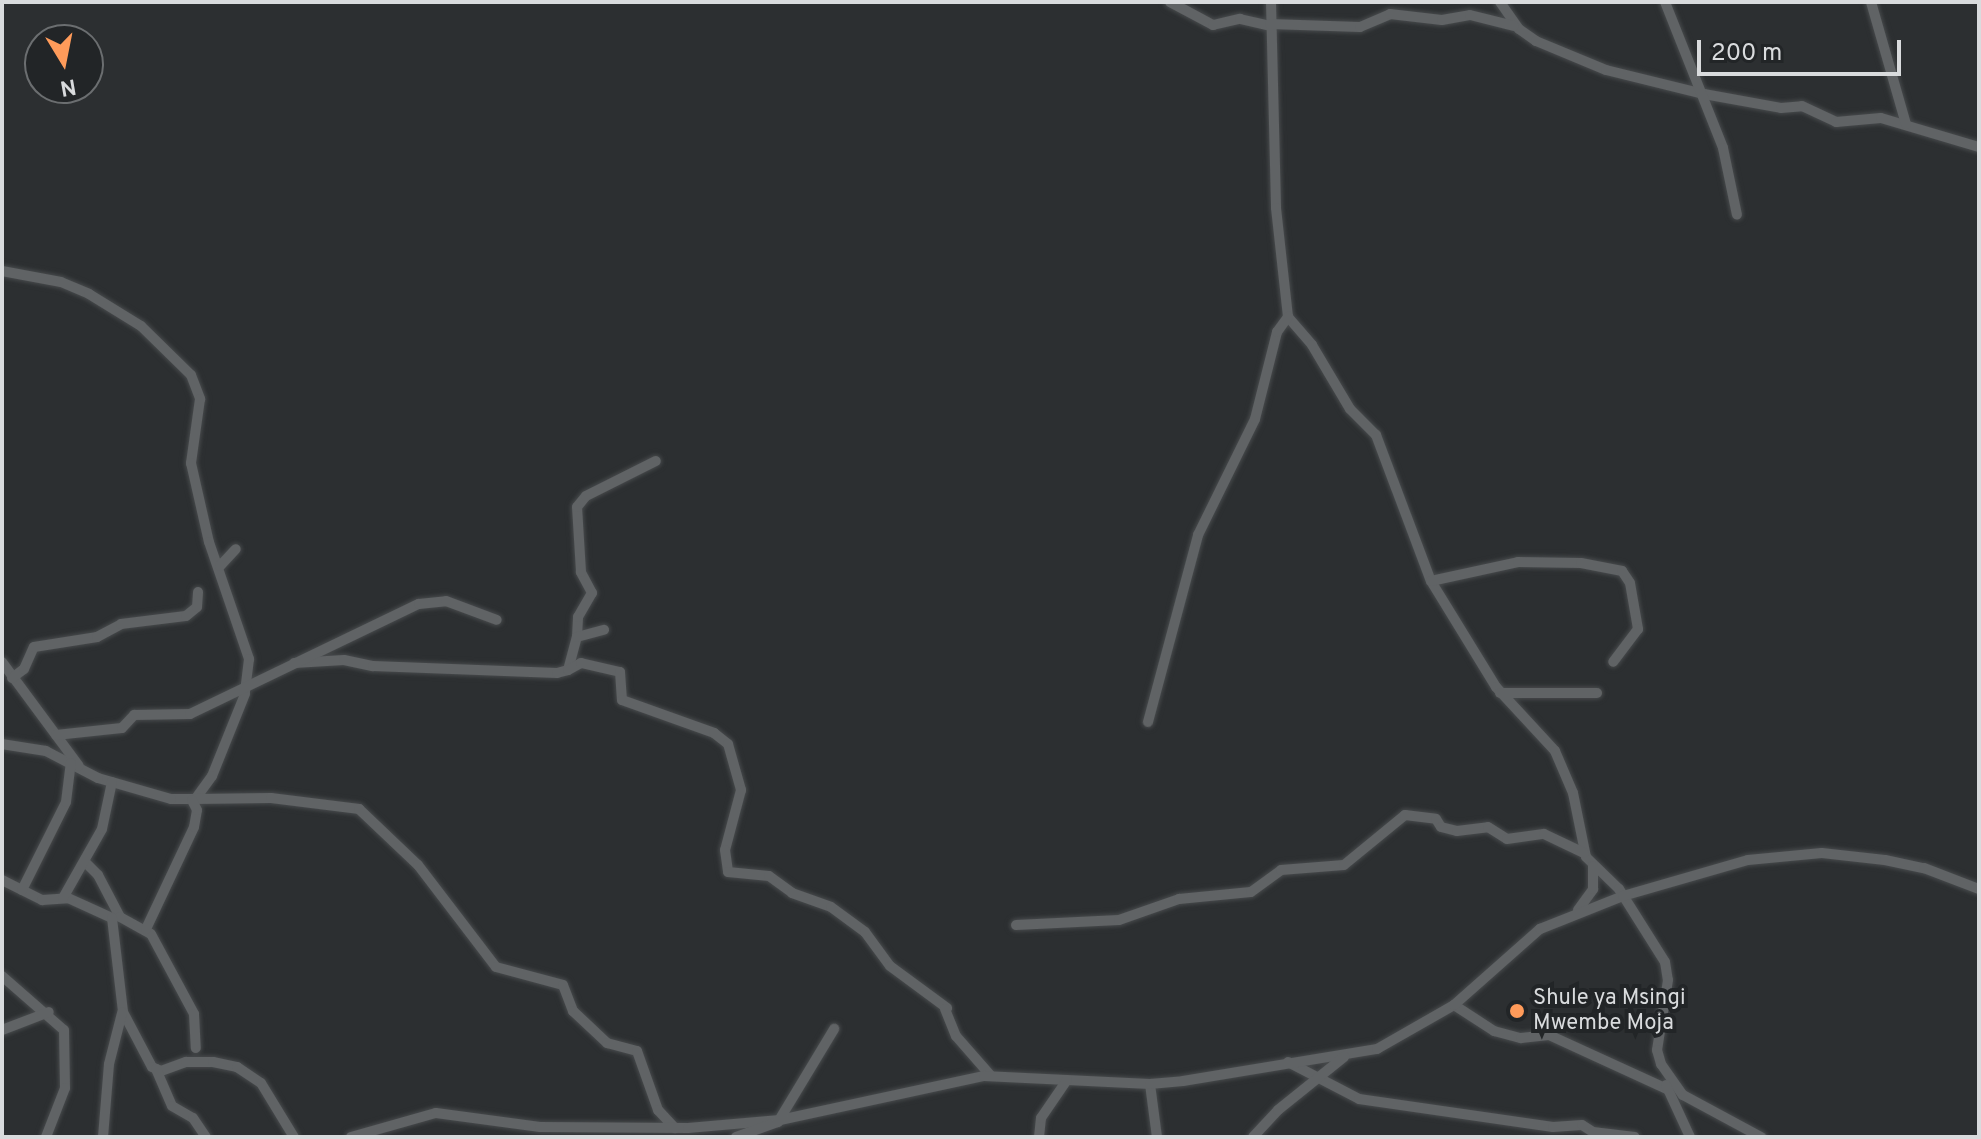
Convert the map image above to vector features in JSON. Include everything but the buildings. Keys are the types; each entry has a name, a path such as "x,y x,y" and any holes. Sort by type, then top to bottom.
{"street":[{"path":"1170,2 1213,25 1240,19 1270,25 1360,27 1390,14 1442,20 1470,15 1498,19 1587,64 1704,94 1781,108 1802,106 1836,122 1881,118 1979,147"},
{"path":"1271,2 1276,208 1288,317 1312,345 1350,409 1376,435 1412,519 1431,581 1500,693 1555,751 1573,793 1584,853 1623,896 1667,969 1657,1050 1667,1089 1690,1137"},
{"path":"1500,2 1519,29"},
{"path":"1665,2 1723,148 1737,215"},
{"path":"1871,2 1906,124"},
{"path":"2,271 61,282 89,294 141,326 191,375 200,399 191,463 209,542 220,566 235,628 248,653 246,688 212,776 193,800"},
{"path":"1148,722 1201,525 1243,448 1277,332 1288,317"},
{"path":"568,670 577,637 578,617 592,593 581,572 577,507 586,496 656,461"},
{"path":"220,566 236,549"},
{"path":"1431,581 1518,562 1581,563 1622,571 1630,583 1638,629 1613,662"},
{"path":"12,678 24,669 34,647 97,637 121,624 186,616 197,607 198,592"},
{"path":"56,735 122,728 134,715 183,716 419,604 446,601 497,620"},
{"path":"577,637 604,630"},
{"path":"293,663 344,660 514,674 568,670 581,663 620,672 622,700 714,733 728,744 741,790 725,850 728,872 769,876 792,893 831,907 865,932 890,966 946,1008 956,1036 991,1076"},
{"path":"2,662 76,767 66,802 22,890"},
{"path":"1500,693 1597,693"},
{"path":"2,744 31,747 112,782 193,800 279,799 359,809 418,865 496,967 563,985 573,1011 607,1043 637,1051 658,1110 675,1128"},
{"path":"63,898 86,863 102,829 112,782"},
{"path":"146,929 194,827 197,810 193,800"},
{"path":"1016,925 1119,920 1179,899 1251,892 1278,871 1344,865 1395,828 1403,815 1436,819 1441,827 1459,831 1488,827 1507,839 1544,834 1584,853"},
{"path":"351,1137 436,1113 540,1127 675,1128 780,1120 991,1076 1150,1084 1350,1054 1386,1045 1454,1005 1523,941 1575,913 1748,860 1822,853 1924,868 1979,889"},
{"path":"86,863 98,875 120,917 146,929 194,1014 196,1048"},
{"path":"1575,913 1591,895 1593,866"},
{"path":"2,880 42,900 63,898 114,922 123,1012 109,1064 103,1137"},
{"path":"2,976 49,1012 64,1030 67,1066 64,1093 46,1137"},
{"path":"1454,1005 1494,1031 1521,1038 1549,1035 1667,1089"},
{"path":"2,1030 49,1012"},
{"path":"123,1012 156,1069 172,1106 193,1118 206,1137"},
{"path":"736,1137 780,1120 834,1029"},
{"path":"1253,1137 1350,1054"},
{"path":"156,1069 186,1062 237,1067 261,1083 294,1137"},
{"path":"1286,1062 1359,1099 1553,1127 1582,1125 1593,1132 1635,1137"},
{"path":"1661,1064 1683,1095 1761,1137"},
{"path":"1039,1137 1041,1118 1067,1080"},
{"path":"1150,1084 1157,1137"}],"place":[{"name":"Shule ya Msingi Mwembe Moja","path":"1517,1011"}]}
